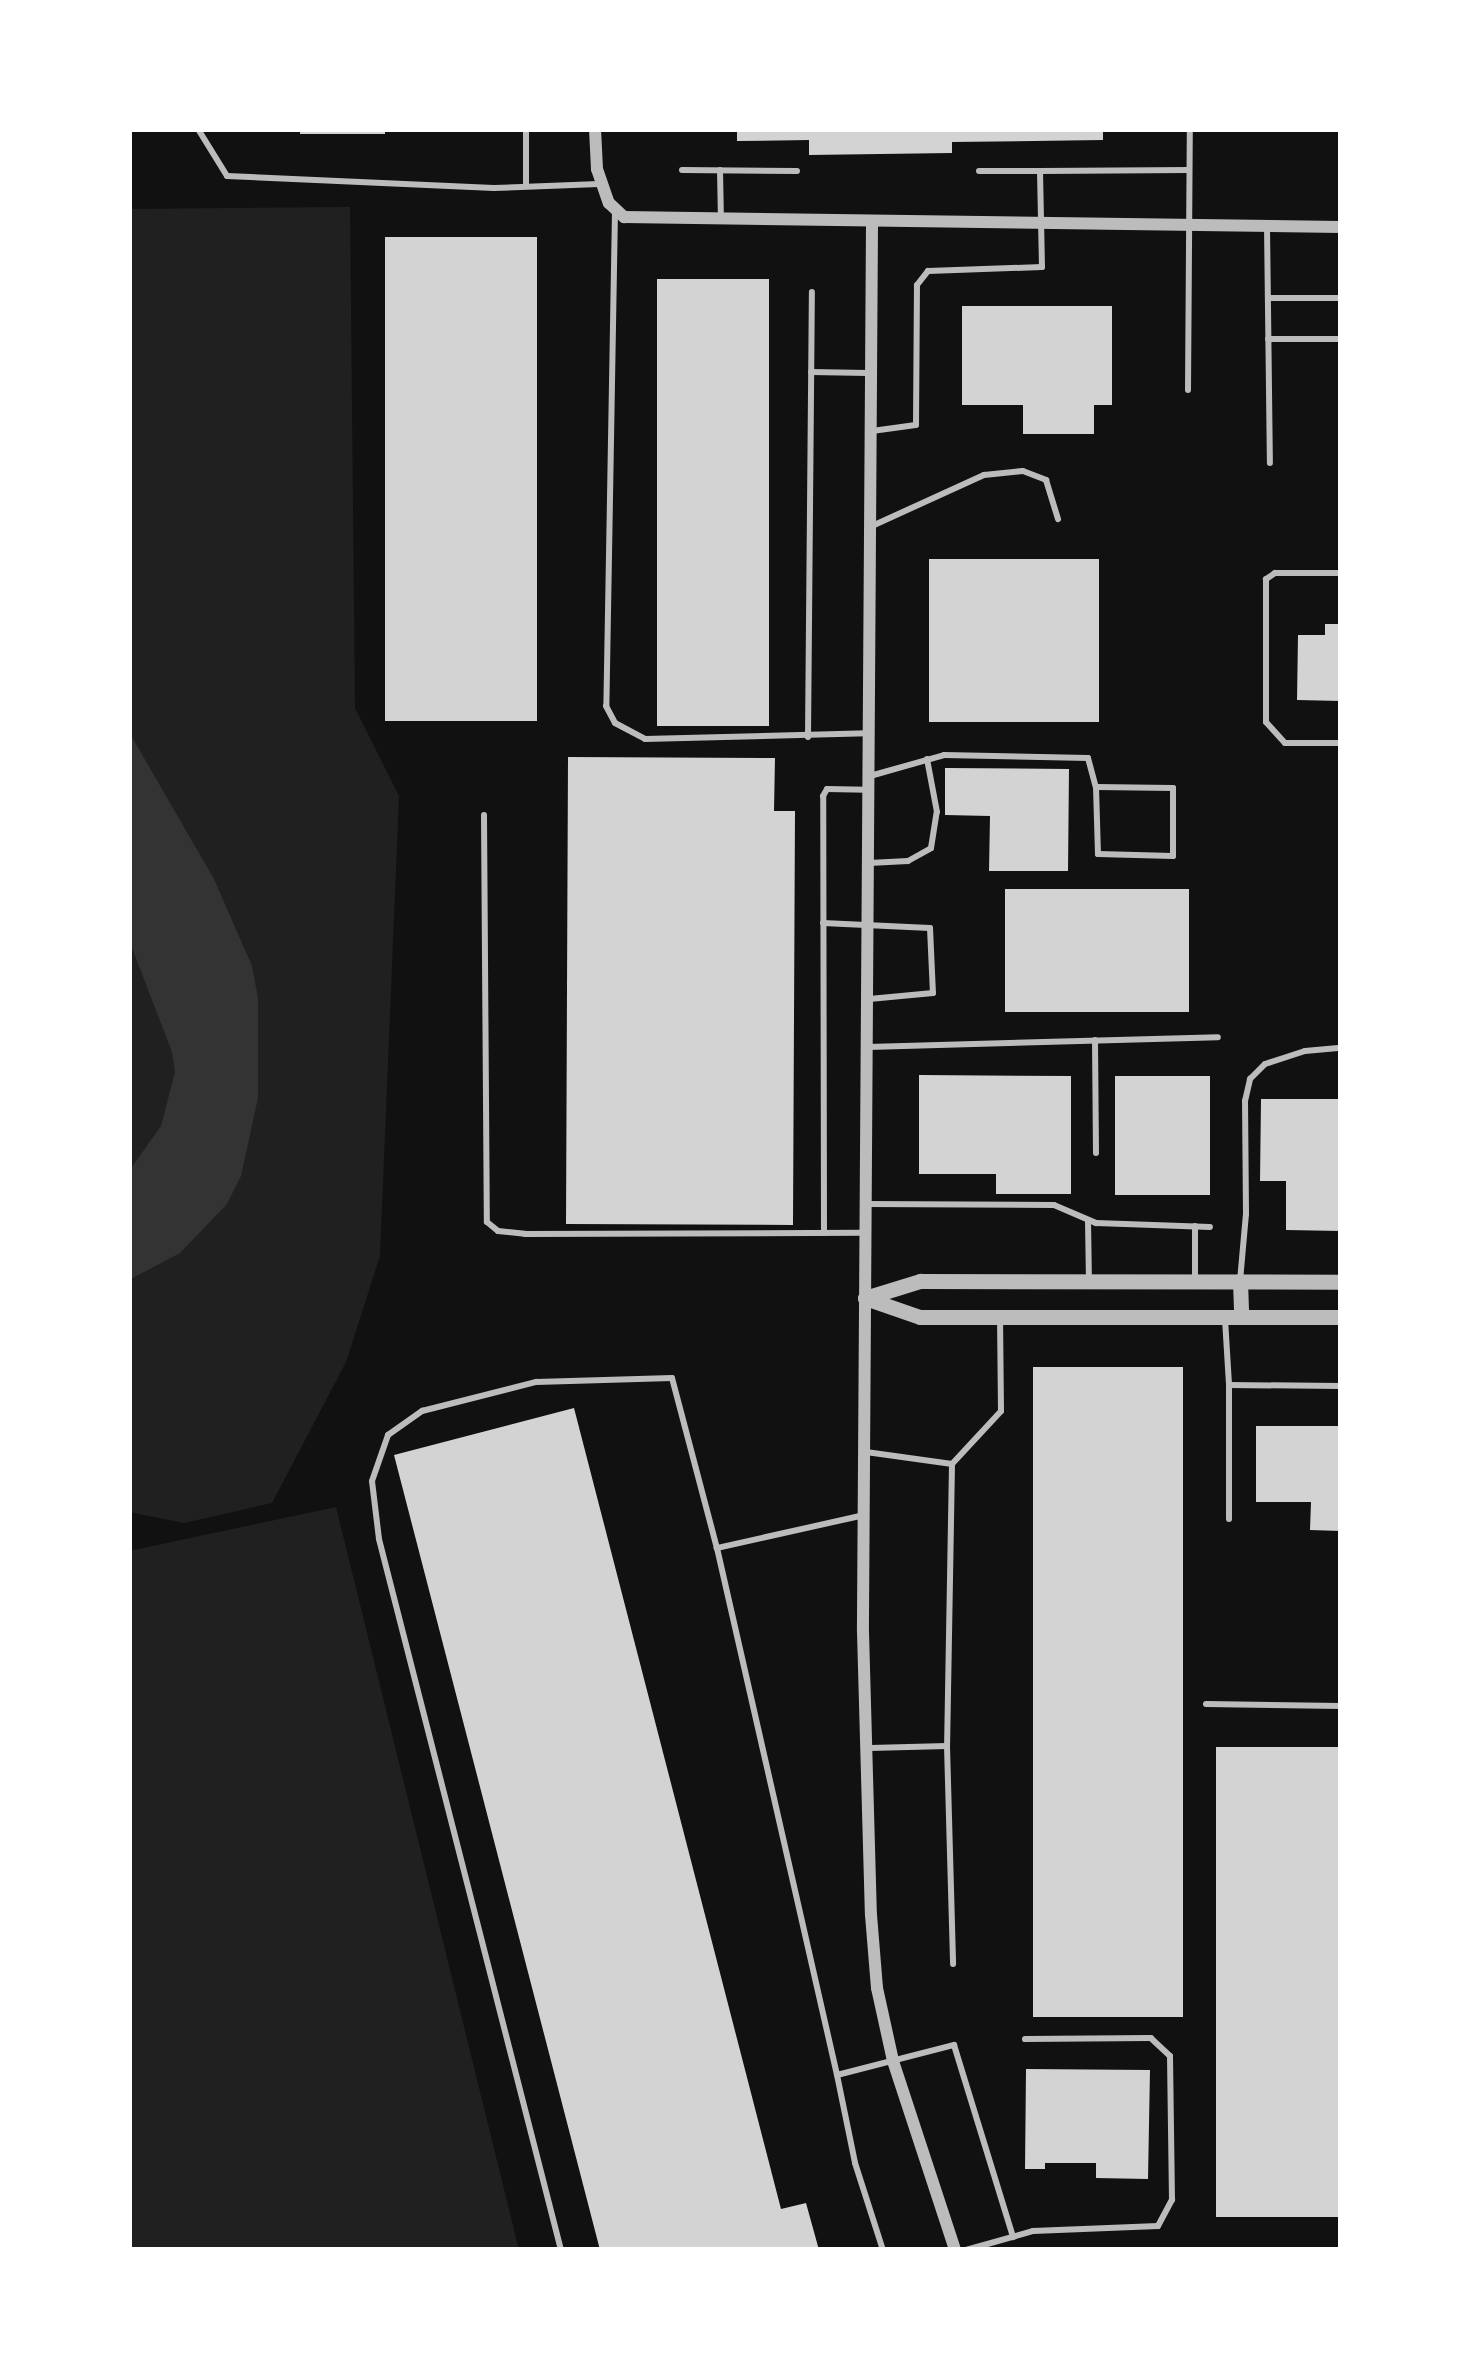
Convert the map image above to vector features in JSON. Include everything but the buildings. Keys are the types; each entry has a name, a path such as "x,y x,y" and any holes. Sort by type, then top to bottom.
{"street":[{"path":"595,129 593,155 602,184 624,217 872,224 1341,226"},
{"path":"872,224 864,1451 872,1933 893,2061 955,2250"},
{"path":"866,1298 920,1281 1341,1282"},
{"path":"1233,1316 1240,1281"},
{"path":"866,1298 920,1317 1341,1317"}],"lane":[{"path":"198,129 227,176 526,187 602,184"},
{"path":"526,129 526,187"},
{"path":"1188,390 1190,129"},
{"path":"682,170 797,171"},
{"path":"720,170 721,222"},
{"path":"979,171 1189,170"},
{"path":"872,430 916,424 917,285 928,271 1042,267 1040,171"},
{"path":"615,208 606,706 615,724 645,739 808,737 831,731 870,734"},
{"path":"1267,226 1270,463"},
{"path":"808,737 812,292"},
{"path":"1268,298 1341,298"},
{"path":"1268,339 1341,339"},
{"path":"811,372 872,373"},
{"path":"872,526 984,475 1023,470 1046,480 1058,519"},
{"path":"1341,573 1275,573 1266,579 1266,722 1285,743 1341,743"},
{"path":"824,1233 824,791 870,783 944,755 1088,758 1096,787 1098,854 1173,856 1173,788 1096,787"},
{"path":"869,863 908,861 931,848 937,812 927,759"},
{"path":"484,815 487,1222 498,1231 525,1234 866,1233"},
{"path":"823,923 930,928 933,993 868,999"},
{"path":"868,1047 1218,1037"},
{"path":"1094,1040 1096,1153"},
{"path":"1240,1281 1246,1214 1245,1101 1250,1079 1265,1064 1341,1048"},
{"path":"866,1204 1054,1205 1088,1220 1210,1227"},
{"path":"1088,1220 1088,1281"},
{"path":"1195,1226 1195,1281"},
{"path":"1229,1519 1233,1316"},
{"path":"953,1964 947,1746 952,1464 1001,1411 1000,1317"},
{"path":"561,2250 379,1539 373,1481 388,1435 422,1411 536,1382 672,1378 717,1548 855,2163 883,2250"},
{"path":"1229,1385 1341,1386"},
{"path":"864,1451 952,1464"},
{"path":"717,1548 864,1515"},
{"path":"1206,1705 1341,1706"},
{"path":"866,1748 947,1746"},
{"path":"966,2250 1033,2230 1158,2226 1172,2200 1170,2056 1151,2038 1025,2038"},
{"path":"837,2075 954,2045 1012,2237"}],"shaded area":[{"path":"350,207 355,708 399,796 380,1256 346,1362 272,1503 184,1523 129,1512 129,209"},
{"path":"129,732 214,879 252,966 258,998 258,1098 241,1176 227,1204 180,1253 129,1280 129,1171 161,1126 175,1072 172,1052 129,940"},
{"path":"336,1507 519,2250 129,2250 129,1551"}]}
